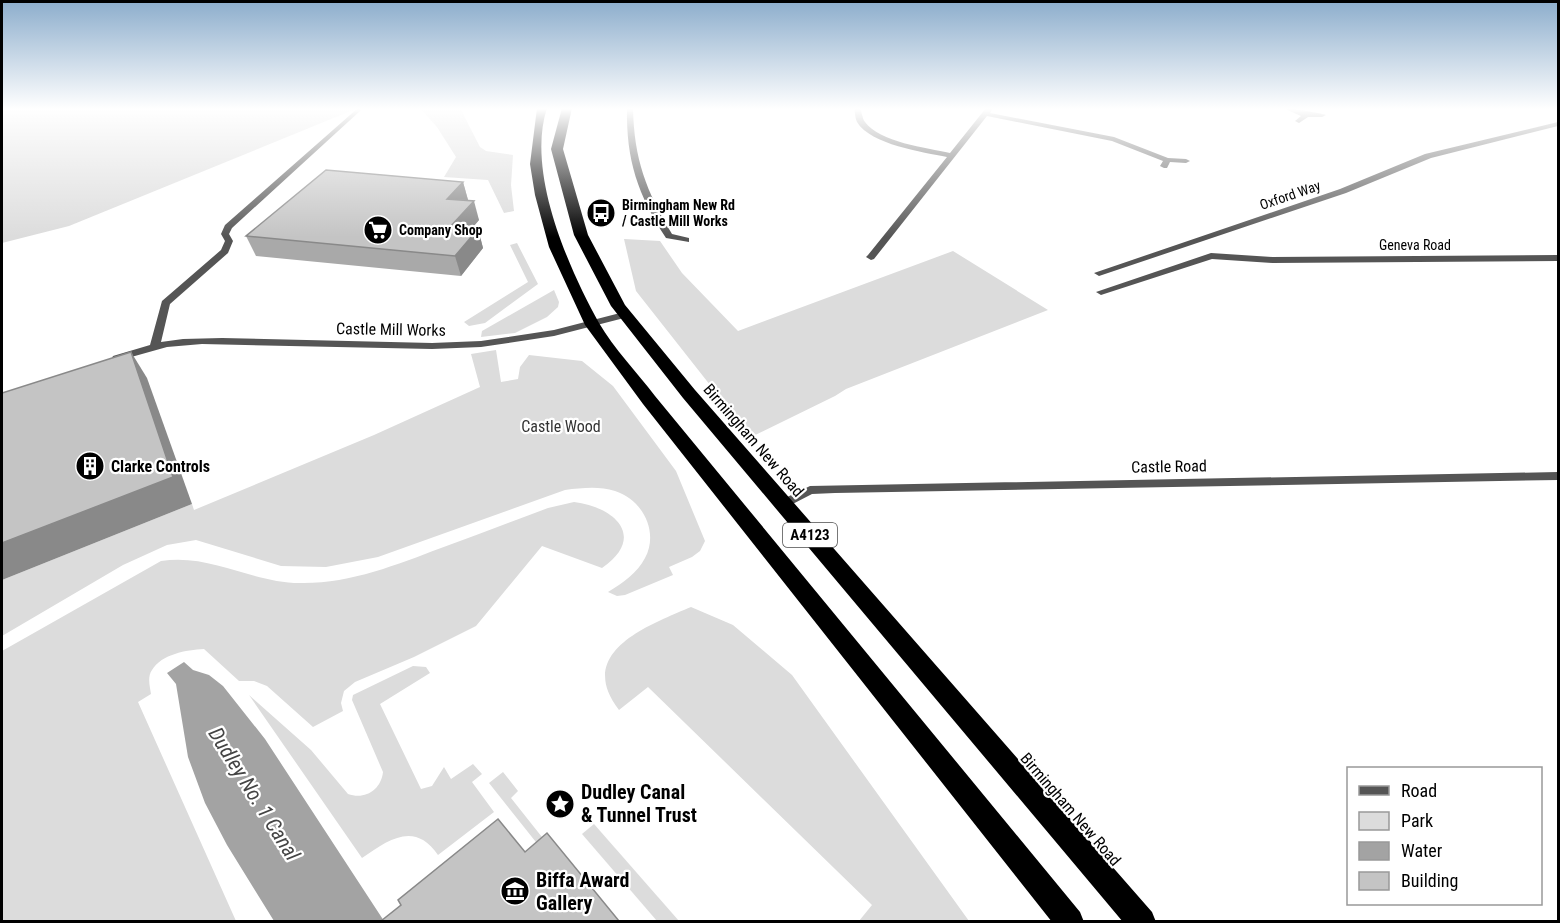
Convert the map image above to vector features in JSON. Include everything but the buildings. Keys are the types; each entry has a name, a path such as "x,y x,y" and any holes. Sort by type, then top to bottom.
{"highway":[{"name":"A4123","path":"537,151 536,164 541,195 556,247 594,325 649,400 1070,921"},
{"name":"Birmingham New Road","path":"558,151 581,235 624,315 783,504 1142,921"}],"street":[{"path":"155,347 165,303 225,251 229,241 225,234 228,227 312,151"},
{"path":"631,151 647,201 669,236 686,240"},
{"path":"933,151 951,156"},
{"path":"871,257 955,151"},
{"path":"1139,151 1165,164 1186,161"},
{"name":"Oxford Way","path":"1099,273 1342,191 1428,156 1448,151"},
{"name":"Geneva Road","path":"1101,292 1212,256 1272,260 1558,258"},
{"name":"Castle Mill Works","path":"105,361 155,347 195,341 335,342 434,346 477,344 516,340 594,325 624,315"},
{"name":"Castle Road","path":"783,504 810,490 834,489 1558,476"}],"green space":[{"path":"2,151 253,151 69,226 2,243"},
{"path":"452,151 486,151 513,155 511,185 514,211 504,213 488,180 444,177 456,157"},
{"path":"624,239 660,241 682,273 738,331 953,251 1048,310 846,389 751,437 636,291"},
{"path":"517,243 538,284 485,323 469,326 464,322 528,282 510,245"},
{"path":"554,290 559,302 558,307 547,317 515,333 481,337 482,331"},
{"name":"Castle Wood","path":"496,350 501,382 518,379 520,367 529,355 582,361 613,386 676,471 705,541 700,551 669,567 673,575 625,595 617,596 608,592 629,577 645,558 650,538 646,518 625,495 615,491 597,488 565,490 378,557 326,567 281,566 196,540 167,545 123,565 2,636 2,580 192,504 194,510 374,435 480,387 471,354"},
{"path":"574,502 602,510 620,525 624,535 622,545 615,556 602,568 542,546 476,626 414,657 355,682 344,691 341,703 343,711 313,727 267,686 254,681 239,681 204,649 175,654 156,665 150,676 151,694 138,702 236,921 2,921 2,651 161,561 197,561 282,582 336,580 390,567 548,508"},
{"path":"691,607 733,625 792,675 969,921 859,921 872,905 648,687 619,710 607,690 605,672 611,657 622,643 638,632"},
{"path":"413,666 426,667 430,673 380,704 421,789 432,786 444,767 451,779 473,764 482,774 472,782 494,812 438,855 420,838 411,836 392,840 362,858 249,695 311,750 348,794 360,796 376,788 383,772 352,700 353,695"},
{"path":"503,772 518,791 511,798 557,856 551,861 489,783"},
{"path":"594,824 679,921 657,921 582,834"}],"water":[{"name":"Dudley No. 1 Canal","path":"184,662 193,670 209,675 223,686 265,739 384,921 274,921 227,845 205,803 188,757 176,684 167,673"}],"place":[{"name":"Birmingham New Rd / Castle Mill Works","path":"601,213"},
{"name":"Company Shop","path":"378,230"},
{"name":"Clarke Controls","path":"90,466"},
{"name":"Dudley Canal & Tunnel Trust","path":"560,804"},
{"name":"Biffa Award Gallery","path":"515,891"}]}
